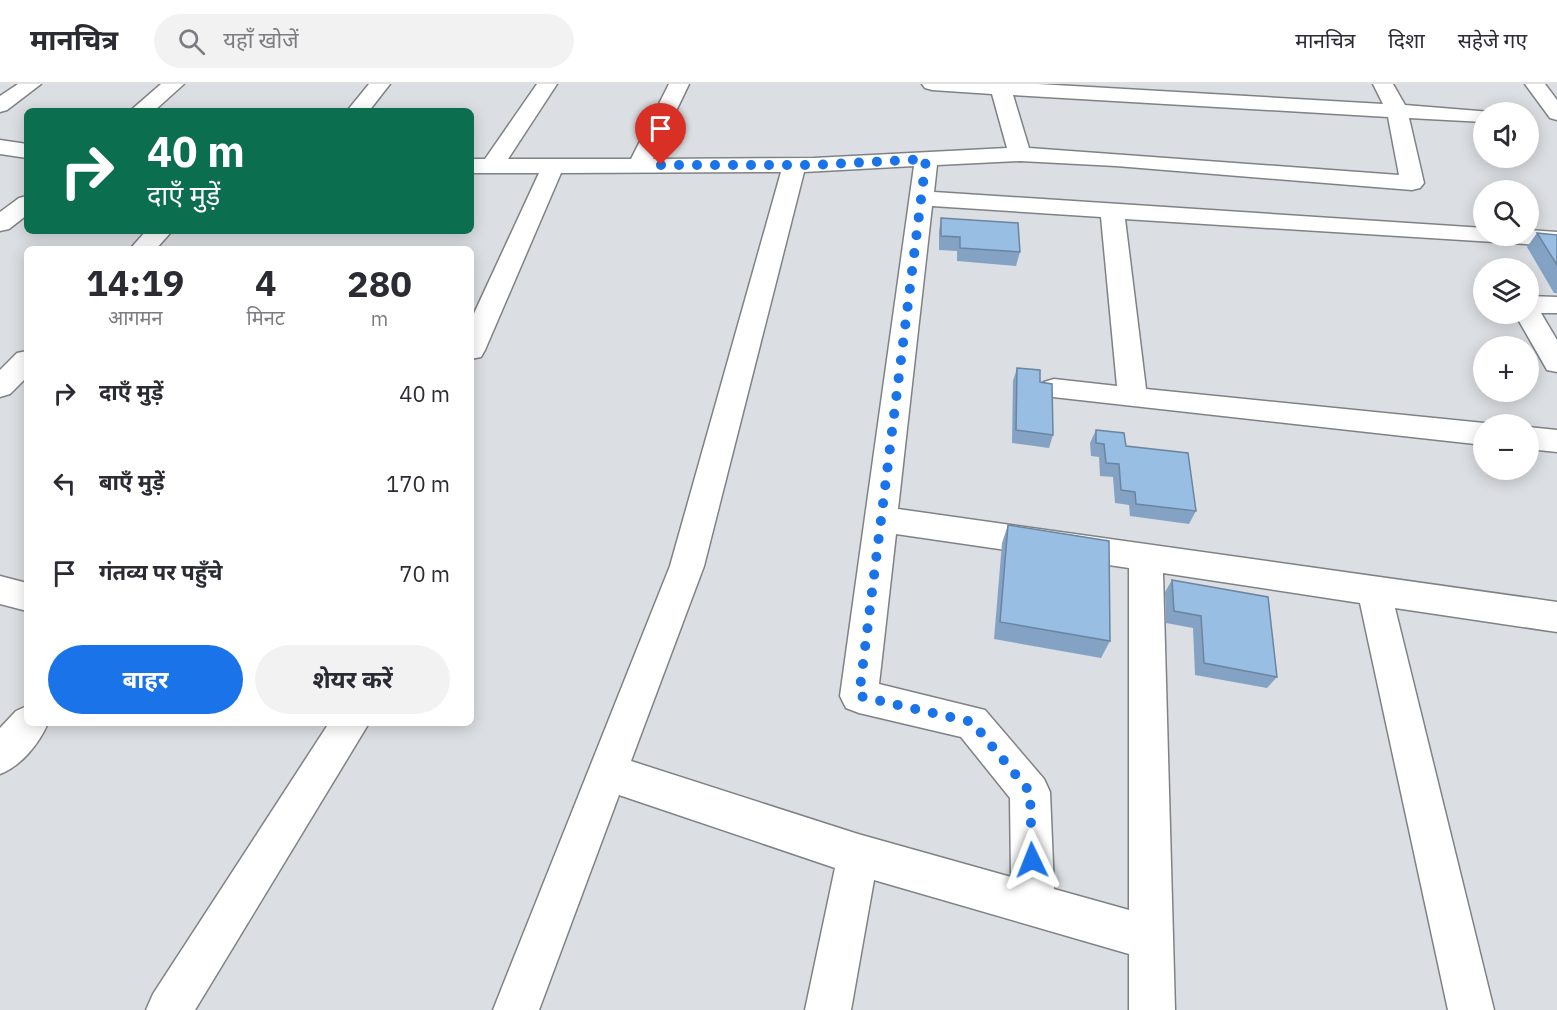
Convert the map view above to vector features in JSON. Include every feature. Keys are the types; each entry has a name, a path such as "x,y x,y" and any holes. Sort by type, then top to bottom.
{"street":[{"path":"0,106 31,84"},
{"path":"145,108 174,84"},
{"path":"360,108 380,84"},
{"path":"482,166 547,84"},
{"path":"639,165 679,84"},
{"path":"932,84 1016,87 1473,115"},
{"path":"482,166 794,165 1020,154 1116,159 1412,183 1397,110 1383,84"},
{"path":"1535,84 1551,118"},
{"path":"1016,87 1020,154"},
{"path":"0,147 24,151"},
{"path":"926,159 859,696 972,722 1030,792 1033,906"},
{"path":"516,1010 687,566 794,165"},
{"path":"474,343 553,166"},
{"path":"921,198 1473,234"},
{"path":"0,224 24,205"},
{"path":"1112,211 1133,397"},
{"path":"145,246 157,234"},
{"path":"1539,238 1557,239"},
{"path":"1539,304 1557,305"},
{"path":"1534,324 1557,363"},
{"path":"0,387 24,363"},
{"path":"1054,389 1473,433"},
{"path":"1539,439 1557,441"},
{"path":"881,519 1557,617"},
{"path":"1146,557 1152,1010"},
{"path":"0,590 24,596"},
{"path":"1374,590 1471,1010"},
{"path":"0,756 26,726"},
{"path":"169,1010 348,726"},
{"path":"607,772 858,855 1151,938"},
{"path":"828,1010 858,855"}],"building":[{"path":"941,218 1018,223 1020,252 960,248 960,237 941,236"},
{"path":"1539,233 1557,235 1557,265 1539,236"},
{"path":"1017,368 1040,370 1040,382 1052,384 1053,435 1016,430"},
{"path":"1096,430 1124,433 1126,446 1188,453 1196,511 1136,504 1135,492 1121,490 1119,464 1106,463 1104,444 1096,443"},
{"path":"1008,525 1109,541 1110,641 1000,622"},
{"path":"1172,580 1268,597 1277,677 1204,663 1201,616 1174,611"}],"route":[{"path":"661,165 814,165 926,159 859,696 972,722 1030,792 1032,860"}]}
